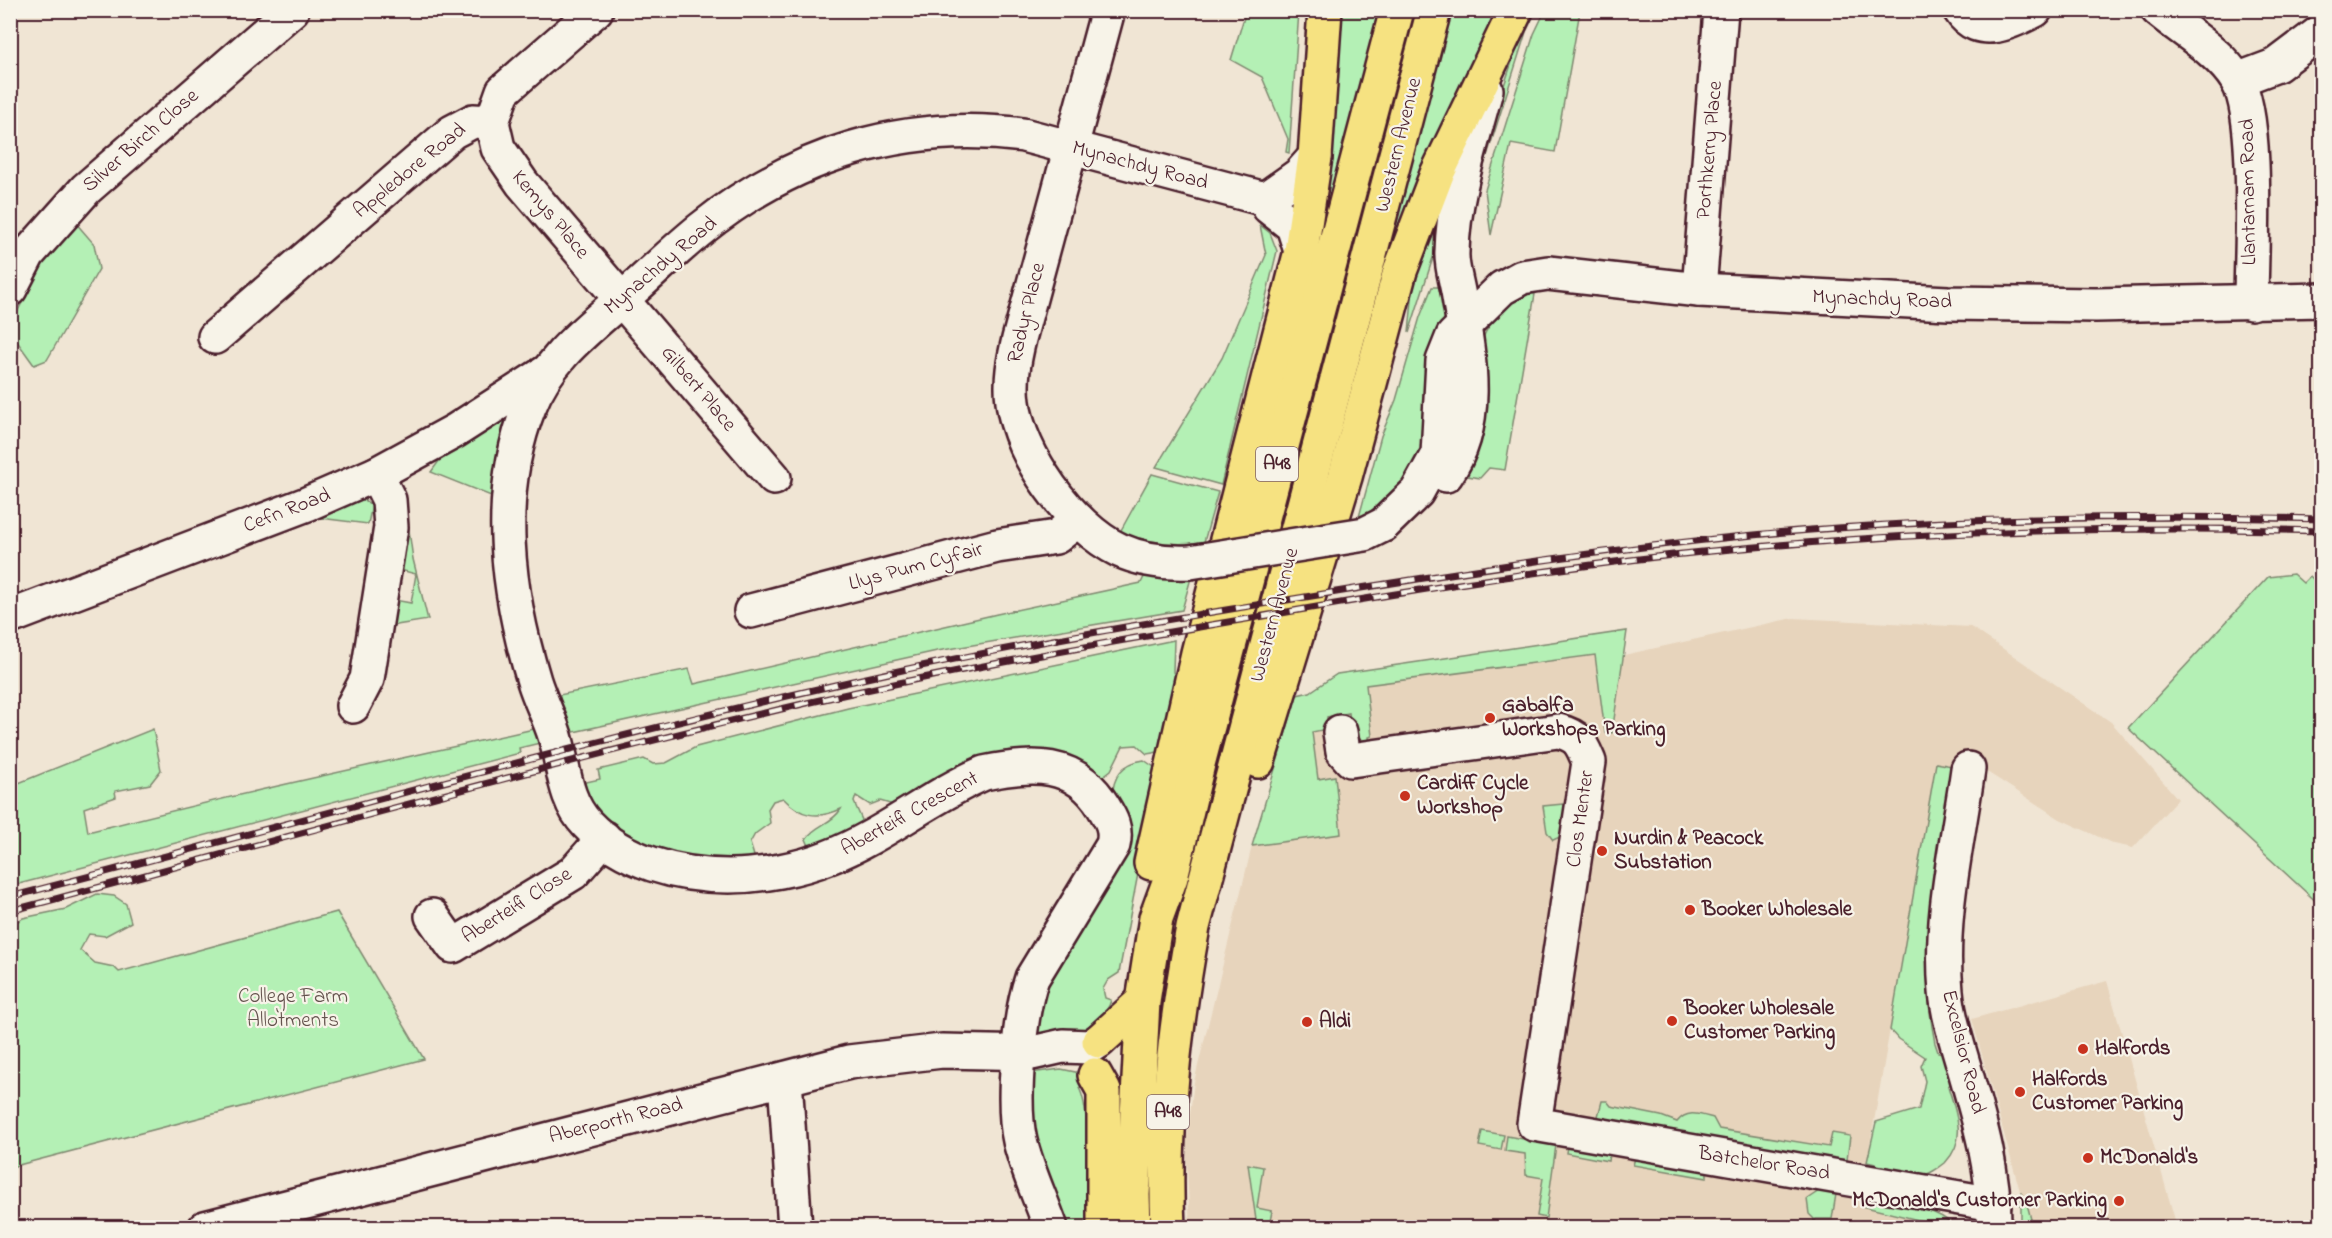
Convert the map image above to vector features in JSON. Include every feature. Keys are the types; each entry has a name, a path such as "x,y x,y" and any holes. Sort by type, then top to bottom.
{"highway":[{"path":"1156,918 1148,876 1177,739 1301,251 1315,157 1325,10"},
{"name":"Western Avenue","path":"1134,1227 1133,1195 1143,1001 1156,918 1171,877 1198,764 1397,10"},
{"name":"Western Avenue","path":"1168,1227 1166,1142 1180,998 1193,927 1434,10"},
{"path":"1180,998 1204,961 1257,766 1345,477 1400,271 1437,174 1516,10"},
{"path":"1099,1041 1143,1001"},
{"path":"1095,1075 1104,1091 1104,1227"}],"street":[{"name":"Silver Birch Close","path":"10,289 28,254 86,189 292,10"},
{"name":"Appledore Road","path":"215,337 452,132 473,121 492,122 496,105 503,91 596,10"},
{"name":"Radyr Place","path":"1108,10 1011,372 1012,402 1017,425 1046,480 1078,520 1108,544 1126,553 1157,561 1190,562 1365,534 1412,514 1430,498 1456,458 1469,410 1470,381 1464,327"},
{"name":"Porthkerry Place","path":"1699,290 1722,10"},
{"path":"1960,10 1970,21 1990,27 2002,25 2035,10"},
{"name":"Llantarnam Road","path":"2158,10 2222,61 2237,80 2249,112 2251,303"},
{"path":"2237,80 2277,65 2322,31"},
{"path":"1464,327 1452,252 1456,206 1495,52"},
{"name":"Kemys Place","path":"492,122 498,148 504,160 621,300"},
{"name":"Mynachdy Road","path":"604,838 586,824 567,790 554,734 540,699 521,634 509,573 507,533 513,467 527,411 548,371 583,333 701,229 766,185 830,155 902,135 942,131 991,131 1023,135 1265,199"},
{"path":"1301,251 1293,226 1269,207 1265,199 1299,175 1315,157"},
{"path":"1454,237 1471,267 1502,288"},
{"name":"Mynachdy Road","path":"1464,327 1502,288 1522,277 1548,273 1699,290 1872,301 2005,304 2251,303 2322,300"},
{"name":"Gilbert Place","path":"621,300 774,478"},
{"name":"Cefn Road","path":"10,617 315,500 376,474 455,430 548,371"},
{"path":"353,706 367,679 392,527 389,500 376,474"},
{"name":"Llys Pum Cyfair","path":"751,611 997,546 1056,537 1078,520"},
{"name":"Clos Menter","path":"1340,732 1343,751 1351,760 1558,731 1574,735 1583,747 1589,762 1534,1124"},
{"name":"Aberteifi Crescent","path":"604,838 634,857 665,868 700,874 748,875 829,857 984,773 1006,768 1045,767 1080,779 1091,788 1108,814 1114,838 1106,858 1032,978 1024,1002 1024,1045 1018,1129 1051,1227"},
{"name":"Excelsior Road","path":"1968,769 1947,914 1946,991 1953,1029 1983,1135 1994,1216"},
{"name":"Aberteifi Close","path":"432,916 453,946 573,873 604,838"},
{"name":"Aberporth Road","path":"205,1227 849,1062 887,1056 1024,1045 1090,1047 1099,1041"},
{"name":"Aberporth Road","path":"1024,1045 1061,1064 1079,1066 1095,1075"},
{"path":"785,1079 795,1227"},
{"name":"Batchelor Road","path":"1534,1124 1994,1216"}],"shaded area":[{"path":"1793,618 1971,627 2111,722 2178,799 2133,848 2114,844 2060,819 1987,772 1936,763 1867,1162 1824,1156 1819,1190 1929,1211 1955,1227 1190,1228 1186,1146 1194,1082 1252,846 1297,695 1310,692 1337,674 1627,631 1624,655"},
{"path":"2107,981 2177,1227 2030,1227 1972,1019"}],"green space":[{"path":"1246,11 1299,11 1289,153 1286,152 1288,139 1262,77 1231,60"},
{"path":"1341,11 1380,11 1324,224"},
{"path":"1451,11 1499,11 1386,264"},
{"path":"1529,11 1536,11 1526,32 1475,194 1468,193"},
{"path":"1545,11 1580,11 1555,152 1511,144 1491,235 1485,190 1534,34"},
{"path":"1450,176 1437,245 1409,333 1415,266"},
{"path":"75,222 94,244 99,269 47,360 34,365 11,333 11,324 49,250"},
{"path":"1260,225 1270,233 1277,251 1221,485 1156,467 1222,358 1266,255"},
{"path":"1432,287 1442,287 1451,314 1428,435 1418,468 1382,507 1359,517 1381,436 1396,400 1420,317"},
{"path":"1535,294 1505,470 1489,468 1480,478 1467,476 1464,472 1481,343 1489,326 1501,310 1517,298"},
{"path":"503,421 509,426 496,498 431,472 439,461"},
{"path":"1152,474 1218,492 1204,542 1162,543 1120,532"},
{"path":"362,499 372,505 368,524 320,518"},
{"path":"408,523 413,559 428,620 390,626 395,600 411,603 416,574 400,570"},
{"path":"2293,574 2303,583 2310,576 2321,587 2321,906 2128,728 2268,577"},
{"path":"1145,575 1191,578 1182,610 937,651 569,733 559,695 689,669 694,684 1141,583"},
{"path":"1627,631 1612,733 1605,732 1595,655 1366,685 1372,736 1369,737 1370,742 1356,738 1351,730 1349,713 1327,717 1327,729 1312,732 1318,779 1335,776 1341,834 1252,846 1297,695 1310,692 1337,674"},
{"path":"1174,640 1173,672 1180,683 1164,751 1147,754 1137,745 1123,746 1111,770 1098,780 1063,765 904,808 880,801 870,805 856,796 854,802 862,820 863,831 811,850 806,839 841,809 824,814 809,814 796,809 783,798 773,801 768,809 770,823 755,834 750,843 755,859 749,872 621,842 573,785 600,779 598,770 644,759 653,764 666,763 696,747 848,708"},
{"path":"153,729 161,770 150,784 115,791 116,797 84,808 88,832 254,791 534,729 544,742 519,748 520,753 11,886 11,786"},
{"path":"1144,760 1157,769 1148,819 1140,832 1137,845 1141,858 1119,973 1108,980 1103,989 1105,998 1111,1000 1104,1014 1092,1024 1086,1033 1034,1038 1028,1005 1061,941 1112,798 1114,783 1124,768"},
{"path":"1936,763 1952,766 1930,904 1927,972 1929,1007 1938,1052 1948,1053 1955,1081 1948,1086 1957,1116 1958,1135 1952,1154 1945,1163 1927,1174 1911,1176 1878,1172 1875,1164 1867,1162 1876,1122 1919,1109 1925,1081 1921,1066 1925,1057 1898,1039 1890,1030"},
{"path":"1573,803 1569,833 1553,840 1547,832 1543,806"},
{"name":"College Farm Allotments","path":"97,894 114,896 126,904 131,922 105,936 89,934 80,950 95,963 114,967 119,972 337,912 424,1059 11,1167 11,925 23,918 66,909"},
{"path":"1061,1069 1080,1073 1084,1084 1079,1088 1086,1116 1087,1227 1056,1227 1022,1082 1030,1073"},
{"path":"1602,1101 1607,1101 1611,1106 1661,1116 1677,1122 1685,1115 1698,1114 1713,1118 1719,1129 1829,1147 1832,1133 1850,1136 1847,1160 1596,1124"},
{"path":"1482,1131 1504,1135 1501,1150 1479,1146"},
{"path":"1507,1136 1556,1145 1546,1218 1537,1216 1543,1178 1526,1175 1525,1154 1505,1151"},
{"path":"1567,1146 1609,1154 1608,1161 1566,1153"},
{"path":"1635,1158 1707,1171 1707,1178 1633,1165"},
{"path":"1248,1164 1263,1167 1257,1208 1272,1211 1269,1227 1257,1227"},
{"path":"1819,1191 1836,1194 1832,1219 1816,1219 1813,1227 1814,1219 1809,1214 1807,1199"},
{"path":"2021,1193 2026,1200 2033,1227 2021,1227"},
{"path":"1863,1199 1924,1209 1946,1219 1955,1227 1930,1227 1931,1223 1861,1206"}],"railway":[{"path":"10,897 553,754 771,700 981,654 1236,608 1561,558 1699,541 1837,528 2019,519 2140,517 2322,519"},
{"path":"10,911 510,777 811,702 1031,657 1357,600 1620,561 1835,541 2078,530 2322,531"}],"place":[{"name":"Gabalfa Workshops Parking","path":"1490,718"},
{"name":"Cardiff Cycle Workshop","path":"1405,796"},
{"name":"Nurdin & Peacock Substation","path":"1602,851"},
{"name":"Booker Wholesale","path":"1690,910"},
{"name":"Booker Wholesale Customer Parking","path":"1672,1021"},
{"name":"Aldi","path":"1307,1022"},
{"name":"Halfords","path":"2083,1049"},
{"name":"Halfords Customer Parking","path":"2020,1092"},
{"name":"McDonald's","path":"2088,1158"},
{"name":"McDonald's Customer Parking","path":"2119,1201"}]}
